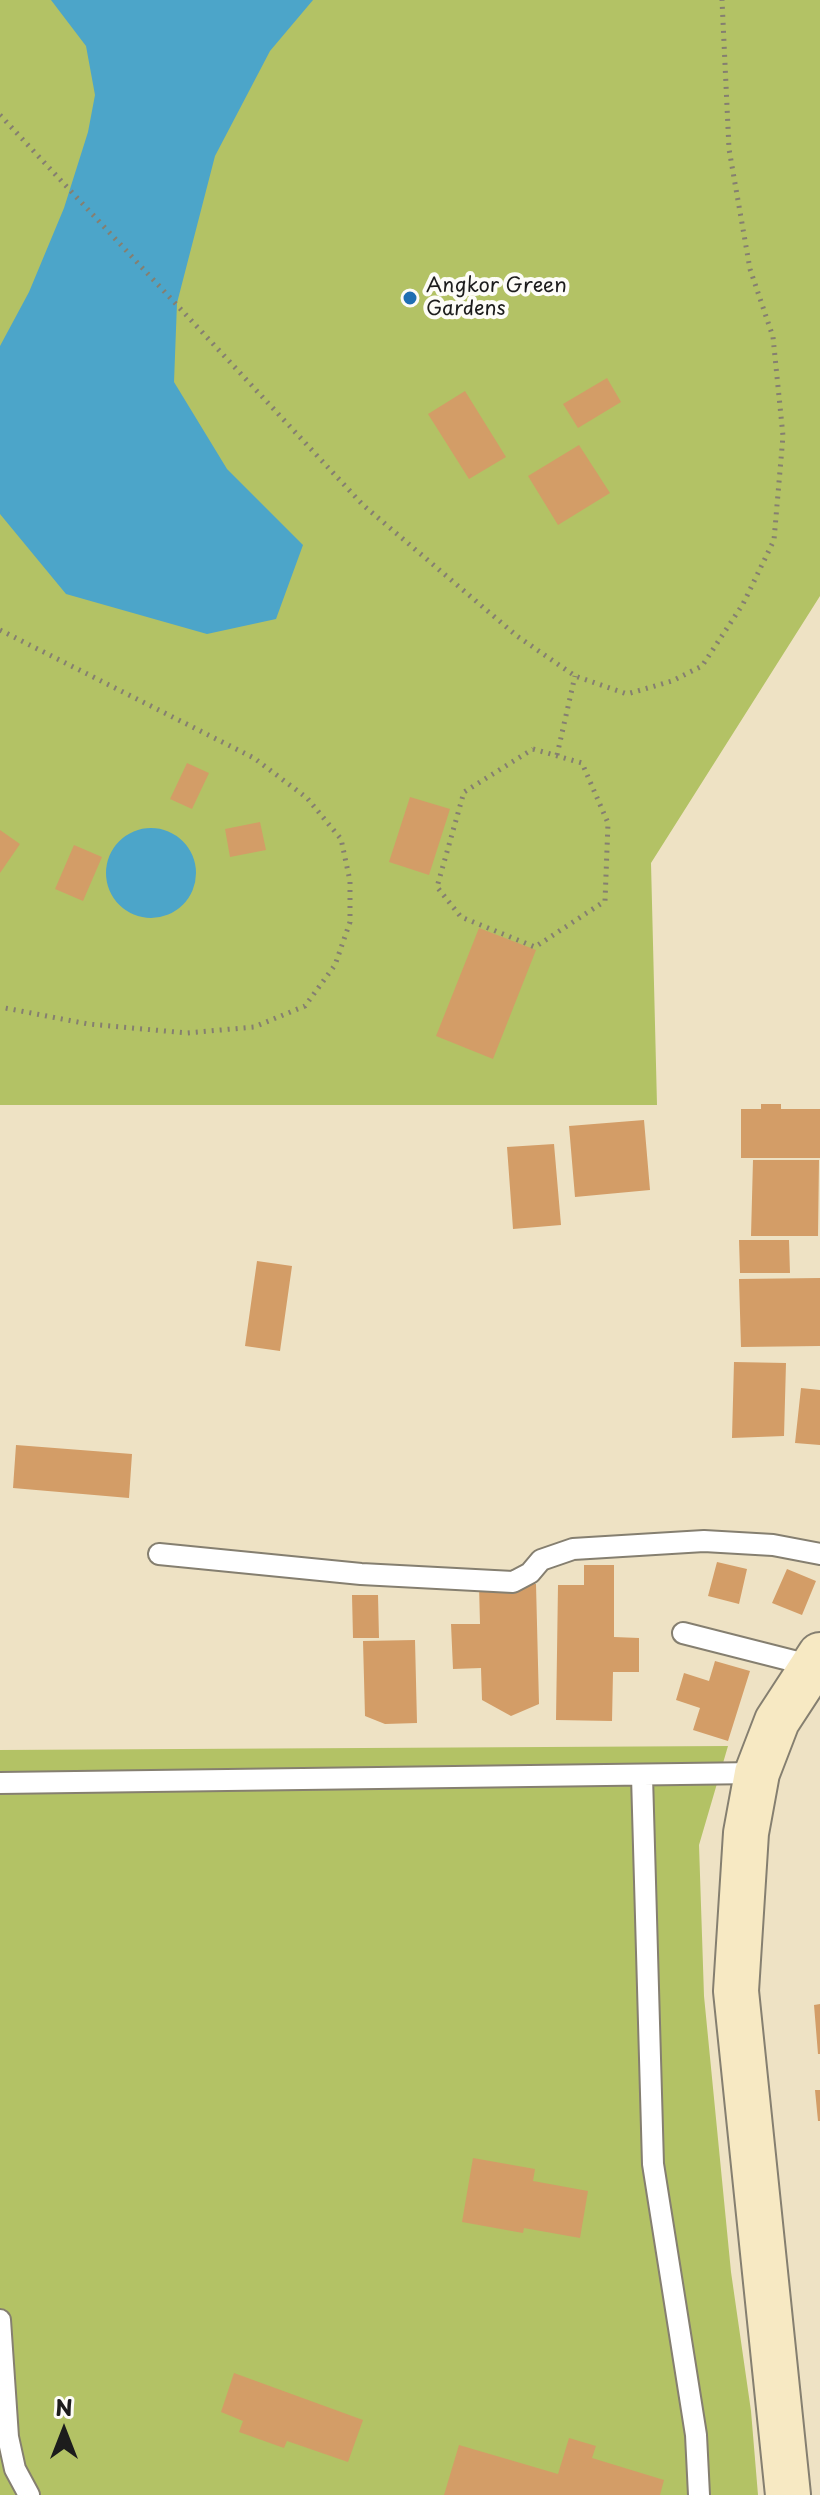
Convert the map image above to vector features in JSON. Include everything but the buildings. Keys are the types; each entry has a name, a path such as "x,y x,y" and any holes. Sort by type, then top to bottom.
{"street":[{"path":"788,2495 736,1991 746,1833 757,1773 777,1721 816,1661"}],"lane":[{"path":"159,1554 361,1574 513,1582 530,1573 541,1560 573,1549 704,1541 773,1545 820,1554"},
{"path":"683,1633 816,1661"},
{"path":"0,1783 757,1773"},
{"path":"642,1776 653,2164 696,2435 699,2495"},
{"path":"0,2320 8,2437 15,2469 29,2495"}],"path":[{"path":"0,115 363,505 517,636 575,676 627,694 672,681 702,666 743,604 774,540 783,436 773,337 750,269 729,149 722,0"},
{"path":"0,630 254,758 307,798 341,839 350,881 350,922 335,965 305,1006 254,1027 187,1033 88,1024 0,1007"},
{"path":"557,755 575,676"},
{"path":"533,749 557,755 582,763 608,823 605,901 535,947 461,917 437,887 464,792 533,749"}],"green space":[{"name":"Angkor Green Gardens","path":"0,0 820,0 820,596 651,863 657,1105 0,1105"},
{"path":"728,1746 699,1845 704,1996 731,2272 751,2411 758,2495 0,2495 0,1750"}],"water":[{"path":"51,0 313,0 270,51 215,156 177,303 174,382 227,469 303,545 276,619 207,634 66,594 0,514 0,346 29,292 64,208 88,132 95,95 86,46"},
{"path":"142,828 160,828 176,835 189,848 196,864 196,882 189,898 176,911 160,918 142,918 126,911 113,898 106,882 106,864 113,848 126,835"}],"place":[{"name":"Angkor Green Gardens","path":"410,298"}]}
